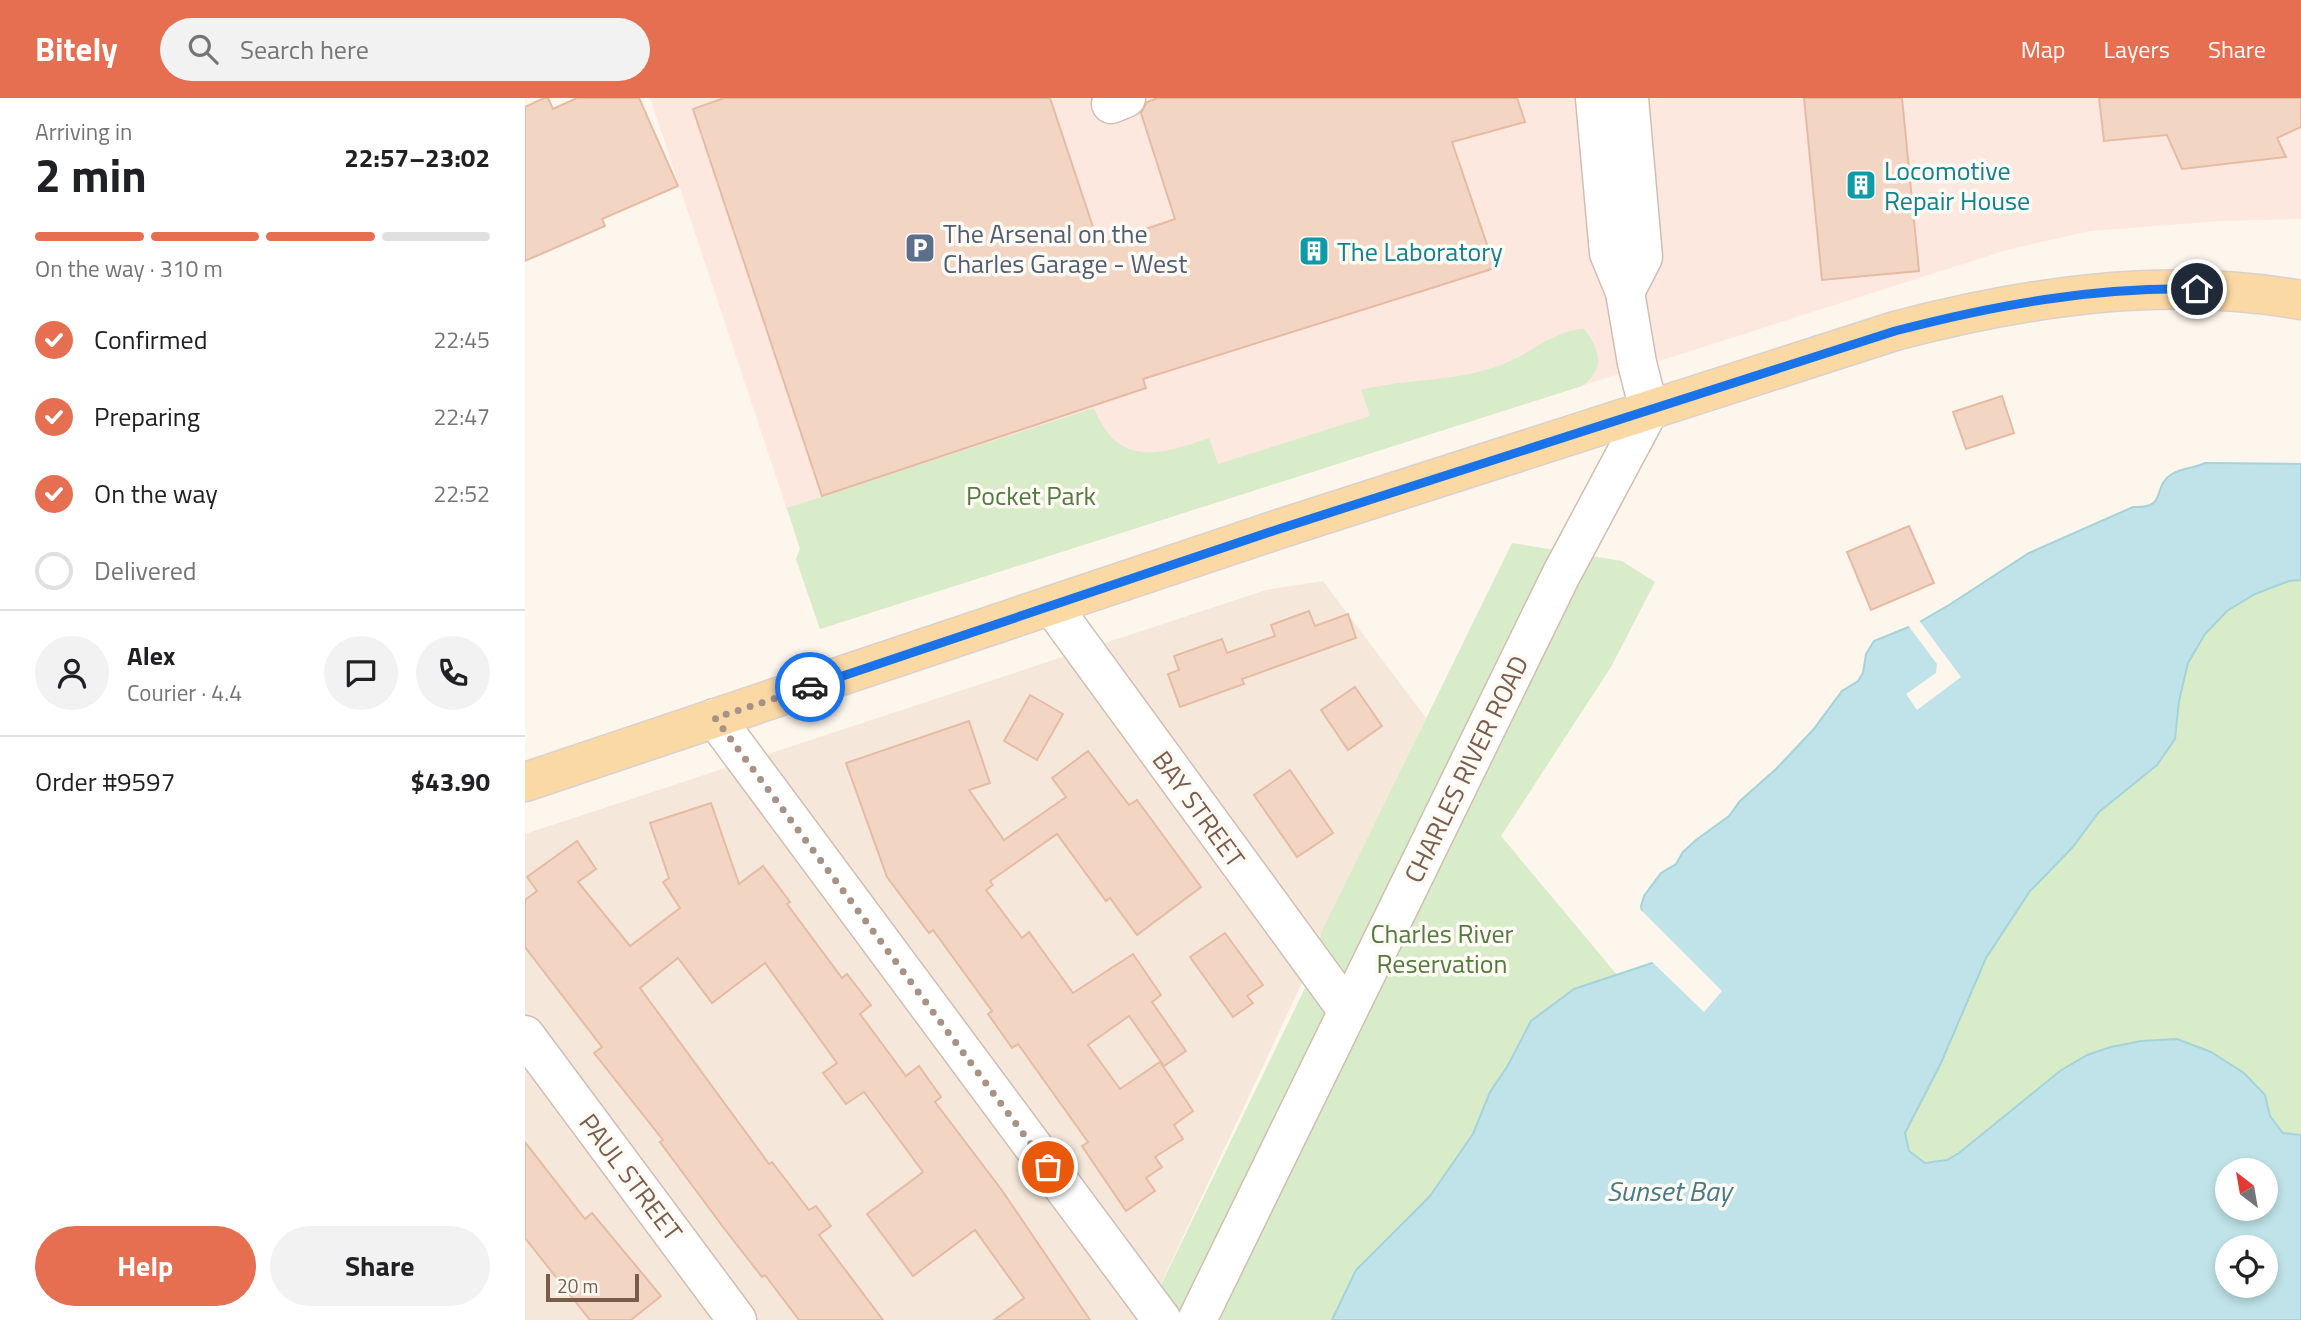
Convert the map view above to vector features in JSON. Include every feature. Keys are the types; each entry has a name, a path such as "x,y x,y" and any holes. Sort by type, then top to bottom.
{"main road":[{"path":"525,782 1279,529 1895,331 2011,304 2108,291 2170,288 2223,290 2301,300"}],"street":[{"path":"1595,98 1609,253 1625,292 1636,363 1649,410"},
{"path":"1625,292 1643,257 1629,98"},
{"name":"CHARLES RIVER ROAD","path":"1197,1320 1561,575 1649,410"},
{"name":"BAY STREET","path":"1052,606 1347,1010"},
{"path":"715,718 1162,1320"},
{"name":"PAUL STREET","path":"525,1035 737,1320"}],"shaded area":[{"path":"650,98 2301,98 2301,219 2220,221 2090,231 2007,250 820,629 796,559 800,549"},
{"path":"1323,581 1426,718 1144,1320 525,1320 525,834 1266,590"}],"green space":[{"name":"Pocket Park","path":"1584,329 1594,344 1598,359 1595,373 1582,386 820,629 796,559 800,549 787,508 1094,408 1104,427 1115,440 1127,448 1141,452 1157,452 1209,438 1218,464 1370,416 1361,390 1492,368 1556,336"},
{"name":"Charles River Reservation","path":"1512,543 1622,561 1655,582 1611,667 1501,836 1618,976 1574,989 1531,1021 1507,1067 1490,1092 1473,1134 1430,1196 1356,1270 1332,1320 1144,1320 1305,988 1322,931"},
{"path":"2301,580 2301,1135 2284,1133 2270,1116 2265,1095 2040,1090 1959,1153 1947,1160 1925,1163 1909,1151 1905,1133 1941,1063 1986,958 2030,891 2072,848 2099,812 2157,765 2175,739 2179,701 2188,663 2205,634 2227,611 2255,594 2289,581"}],"water":[{"name":"Sunset Bay","path":"2205,463 2301,464 2301,580 2289,581 2255,594 2227,611 2205,634 2188,663 2179,701 2175,739 2157,765 2099,812 2072,848 2030,891 1986,958 1941,1063 1905,1133 1909,1151 1925,1163 1947,1160 2060,1071 2087,1055 2141,1041 2177,1039 2211,1052 2244,1073 2265,1095 2270,1116 2283,1133 2301,1135 2301,1320 1332,1320 1356,1270 1430,1196 1473,1134 1490,1092 1507,1067 1531,1021 1574,989 1652,963 1664,954 1660,938 1642,913 1644,896 1661,873 1676,864 1683,852 1729,816 1740,801 1776,769 1813,730 1842,691 1858,681 1863,673 1866,654 1874,641 1916,624 2029,553 2133,507 2151,504 2156,501 2162,484 2176,472"}],"pier":[{"path":"1918,619 1961,677 1917,710 1906,694 1936,673 1937,664 1907,624"},
{"path":"1638,907 1722,991 1704,1012 1650,960 1661,953 1657,940 1639,914"}],"building":[{"path":"548,98 553,109 577,98 639,98 678,186 602,219 605,226 525,261 525,107"},
{"name":"The Arsenal on the Charles Garage - West","path":"724,98 1050,98 1099,245 1175,219 1141,113 1147,102 1158,98 1517,98 1525,122 1452,142 1495,268 1143,379 1146,388 822,496 693,109"},
{"name":"Locomotive Repair House","path":"1804,98 1902,98 1919,271 1822,280"},
{"path":"2099,98 2301,98 2301,127 2277,138 2286,157 2182,169 2167,135 2104,141"},
{"path":"2002,396 2014,433 1966,449 1953,412"},
{"path":"1909,526 1934,583 1871,610 1847,552"},
{"path":"1309,611 1315,626 1348,614 1356,638 1242,679 1244,684 1180,707 1168,674 1179,670 1174,656 1222,639 1227,653 1275,636 1271,625"},
{"path":"1355,687 1382,726 1348,750 1321,710"},
{"path":"1030,695 1063,714 1037,760 1004,741"},
{"path":"969,721 990,783 969,790 1004,840 1066,797 1052,778 1088,751 1129,805 1137,800 1201,887 1137,935 1110,898 1106,901 1057,834 990,881 993,885 986,890 1022,938 1029,932 1073,993 1133,954 1161,995 1152,1002 1186,1051 1164,1066 1129,1016 1088,1045 1120,1089 1160,1062 1193,1111 1174,1125 1183,1139 1155,1157 1162,1167 1146,1178 1155,1191 1126,1211 1082,1146 1088,1142 1018,1044 1012,1048 988,1014 992,1011 933,930 929,933 887,877 846,763"},
{"path":"1290,770 1333,833 1297,857 1254,795"},
{"path":"711,803 739,884 763,866 790,902 787,904 842,978 847,974 871,1005 860,1014 906,1076 919,1066 941,1097 935,1102 1001,1189 1090,1320 994,1320 1024,1298 975,1230 913,1276 867,1214 923,1172 864,1092 846,1104 823,1073 837,1063 765,963 712,1003 678,958 640,988 769,1164 772,1162 809,1210 816,1206 831,1226 819,1235 883,1320 799,1320 765,1275 762,1277 723,1227 660,1142 663,1140 594,1053 602,1047 525,947 525,900 537,891 527,877 577,841 596,869 578,882 630,946 680,908 663,882 669,878 650,823"},
{"path":"1225,933 1263,985 1247,996 1253,1003 1233,1017 1190,957"},
{"path":"525,1142 585,1219 592,1213 661,1296 631,1320 590,1320 525,1238"}],"way so far":[{"path":"810,687 715,718 1048,1167"}],"place":[{"name":"Locomotive Repair House","path":"1861,185"},
{"name":"The Arsenal on the Charles Garage - West","path":"920,248"},
{"name":"The Laboratory","path":"1314,251"}],"route":[{"path":"810,687 1279,529 1895,331 1980,310 2042,299 2108,291 2197,289"}]}
